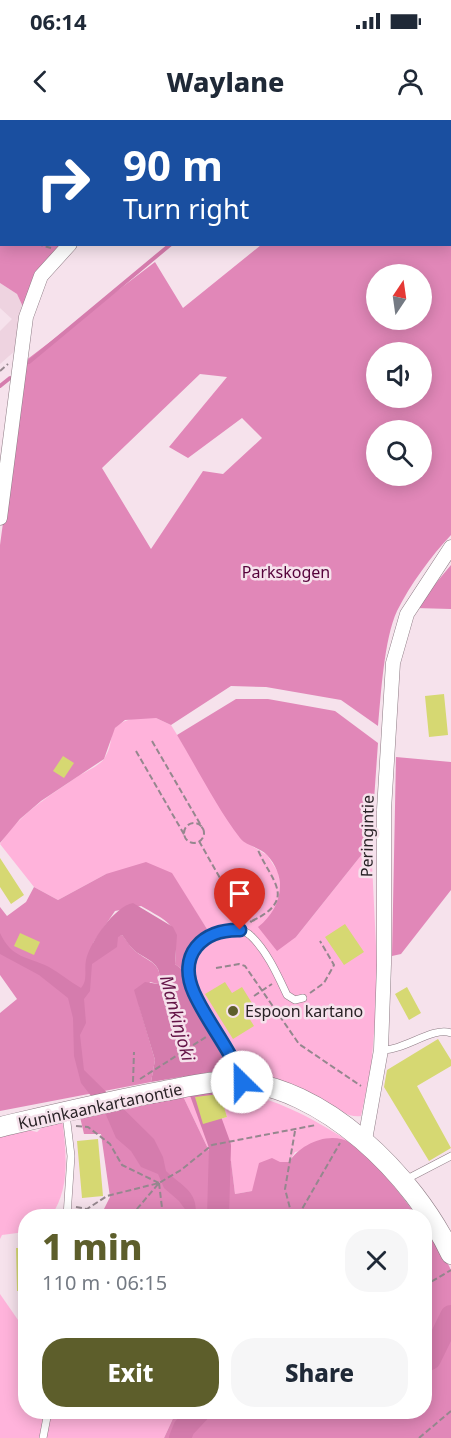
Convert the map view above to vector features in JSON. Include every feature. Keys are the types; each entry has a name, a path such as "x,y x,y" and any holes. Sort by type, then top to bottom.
{"street":[{"path":"0,518 26,317 41,276 68,246"},
{"name":"Peringintie","path":"365,1140 381,1050 384,810 393,663 407,614 451,547"},
{"name":"Kuninkaankartanontie","path":"0,1127 79,1115 121,1099 219,1082 242,1082 270,1088 341,1122 365,1140 402,1181 422,1209"},
{"name":"Kuninkaankartanontie","path":"432,1222 451,1254"}],"lane":[{"path":"242,1082 223,1041 193,991 189,977 190,962 195,946 203,937 229,929 243,931 252,937 287,995 295,1000 303,998"},
{"path":"381,1050 394,1051 438,1032 451,1034"},
{"path":"68,1209 71,1156 79,1115"},
{"path":"402,1181 451,1155"},
{"path":"43,1438 47,1419"}],"path":[{"path":"152,741 203,829 204,834 199,842"},
{"path":"136,751 185,836 191,842 199,842"},
{"path":"185,836 189,824 196,823 203,829"},
{"path":"199,842 242,917 243,931"},
{"path":"252,921 272,908 278,894 270,868 258,850"},
{"path":"303,998 324,983 334,965 320,941"},
{"path":"216,968 239,964 245,966 300,1044 359,1085 375,1093"},
{"path":"254,996 279,979"},
{"path":"134,1052 133,1086 142,1077 204,1038"},
{"path":"79,1115 110,1144 122,1165 159,1183"},
{"path":"68,1205 87,1209 107,1196 159,1183 181,1170 212,1145 341,1122"},
{"path":"301,1209 341,1122"},
{"path":"290,1209 285,1189 295,1131"},
{"path":"137,1209 159,1183"},
{"path":"159,1183 162,1209"},
{"path":"432,1282 451,1270"},
{"path":"419,1438 451,1411"}],"shaded area":[{"path":"0,283 17,294 23,307 17,349 0,364 0,331 12,319 0,308"},
{"path":"140,717 156,718 171,725 242,840 267,855 278,872 281,893 276,908 267,920 296,937 371,843 378,987 371,1068 361,1116 349,1115 318,1099 256,1075 229,1069 199,1017 190,998 185,979 185,961 192,944 207,929 194,909 106,874 58,900 34,887 0,844 16,824 35,807 66,784 102,762 115,728 128,720"},
{"path":"218,1089 254,1096 287,1107 350,1142 295,1152 289,1162 280,1162 252,1191 235,1194 231,1162 211,1155 181,1092 194,1096 203,1124 227,1117"},
{"path":"62,1118 66,1169 62,1194 55,1209 18,1209 18,1233 2,1235 0,1239 0,1137 19,1128 37,1132 50,1120"},
{"path":"0,1294 18,1320 18,1419 173,1419 164,1438 0,1438"}],"green space":[{"path":"0,246 64,246 23,307 17,294 0,283"},
{"name":"Parkskogen","path":"260,246 451,246 451,535 421,571 397,611 386,652 378,726 341,700 266,687 231,686 171,725 156,718 125,720 115,728 104,759 41,801 20,819 0,843 0,545 25,361 155,262 183,308","holes":["200,374 227,377 169,447 188,458 242,418 262,438 223,474 203,471 151,549 102,468"]},
{"path":"451,565 451,609 415,608"},
{"path":"236,699 268,699 335,711 378,743 371,843 296,937 277,951 258,927 266,920 277,903 280,884 274,864 264,852 240,838 215,801 177,735"},
{"path":"396,757 451,762 451,890 401,954 392,956"},
{"path":"146,862 172,873 207,929 191,947 184,971 175,964 176,941 172,927 161,917 141,906 115,911 93,943 122,935 133,949 157,967 160,977 158,984 150,982 139,1005 155,1060 151,1082 0,1111 0,1013 17,999 0,975 0,907 7,916 26,902 34,887 58,900 106,874"},
{"path":"181,1092 211,1155 231,1161 235,1194 252,1191 259,1163 272,1158 280,1162 289,1162 294,1155 308,1145 334,1138 351,1143 368,1157 411,1209 104,1209 110,1197 101,1134 84,1134 80,1117"},
{"path":"432,1237 451,1270 451,1438 164,1438 173,1419 432,1419"}],"water":[{"path":"133,903 173,927 177,935 175,964 184,971 186,990 229,1069 151,1082 155,1060 134,990 145,982 158,984 160,977 154,963 133,949 122,935 118,937 117,947 92,964 90,991 84,999 86,1023 80,1035 84,1070 154,1139 163,1157 166,1171 192,1195 196,1209 185,1209 164,1188 158,1174 141,1167 131,1151 116,1138 106,1115 81,1083 74,1056 73,1018 68,998 39,975 0,954 0,933 15,952 49,967 81,988 85,978 86,960 92,944 111,918"},
{"path":"216,1150 221,1178 221,1209 215,1209 213,1151"}],"building":[{"path":"444,694 448,735 429,737 425,696"},
{"path":"63,756 74,763 64,778 53,771"},
{"path":"0,858 24,895 11,904 0,887"},
{"path":"345,924 364,952 344,965 325,937"},
{"path":"20,933 40,942 34,955 14,946"},
{"name":"Espoon kartano","path":"225,982 232,993 242,987 255,1008 246,1013 254,1026 233,1039 205,994"},
{"path":"407,987 421,1013 409,1020 395,994"},
{"path":"438,1039 451,1060 451,1066 417,1086 451,1148 429,1161 384,1087 387,1070"},
{"path":"220,1094 227,1117 203,1124 195,1097"},
{"path":"98,1139 103,1196 82,1198 77,1141"},
{"path":"16,1248 18,1248 18,1291"}],"waterway":[{"path":"29,362 169,246"},
{"path":"0,386 10,378"},
{"name":"Mankinjoki","path":"191,1066 220,1146 218,1209"},
{"path":"432,1355 451,1316"},
{"name":"Mankinjoki","path":"180,1438 184,1428 192,1419"}],"place":[{"name":"Espoon kartano","path":"233,1011"}],"route":[{"path":"240,930 229,929 213,932 203,937 195,946 190,962 189,977 193,991 205,1014 237,1066 242,1082"}]}
